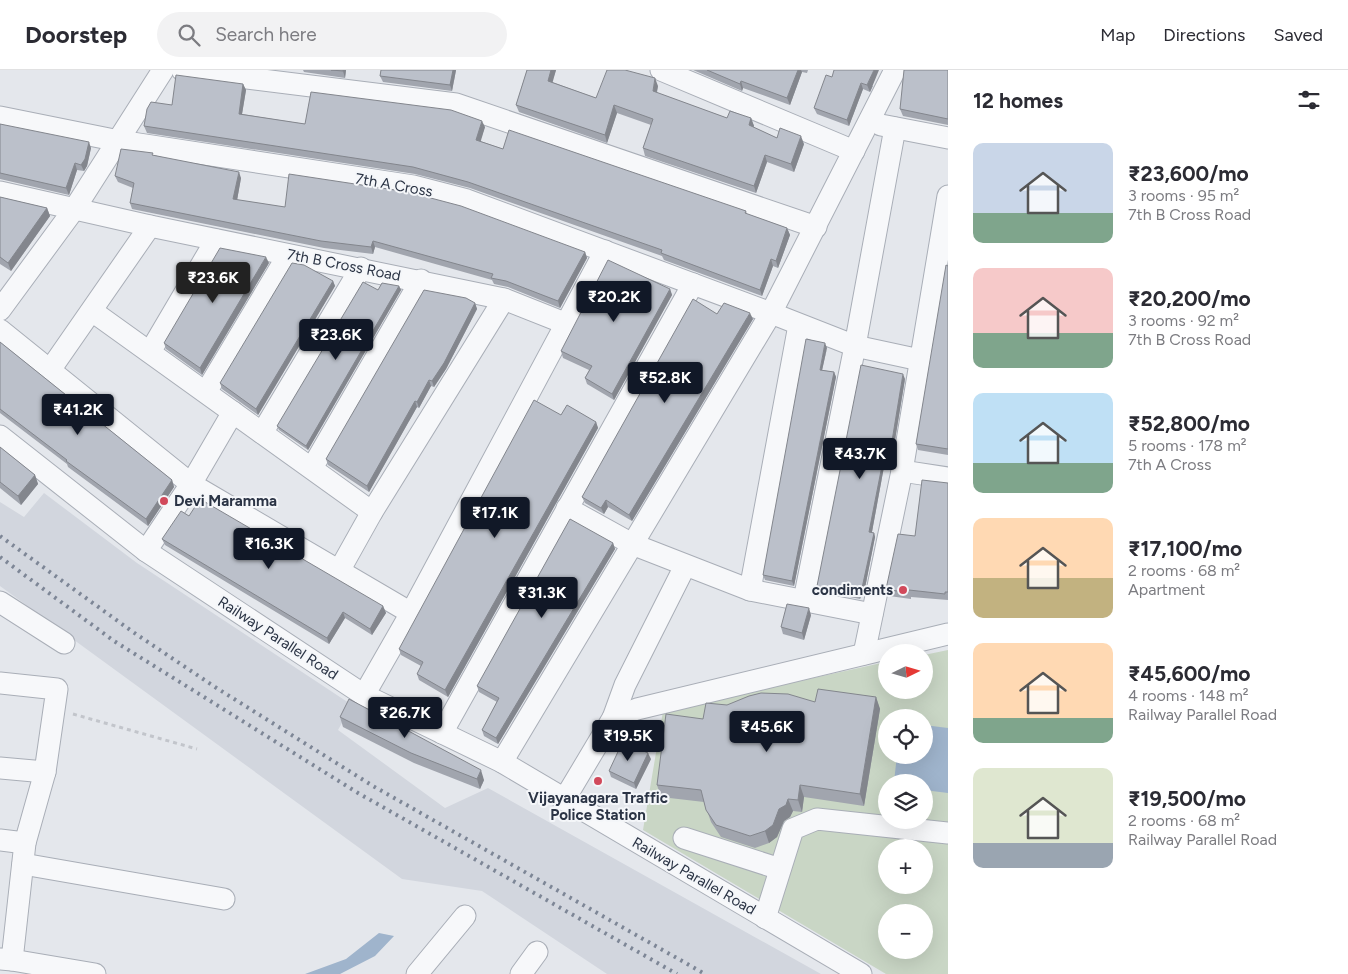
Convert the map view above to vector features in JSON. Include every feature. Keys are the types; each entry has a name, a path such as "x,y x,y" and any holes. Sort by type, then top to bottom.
{"street":[{"path":"0,310 75,208 163,70"},
{"path":"182,70 456,104 816,226"},
{"path":"661,70 854,151"},
{"path":"502,762 771,312 895,70"},
{"name":"7th A Cross","path":"0,117 119,141 413,186 467,200 771,312 799,325 855,346 920,360"},
{"path":"869,123 948,138"},
{"path":"804,600 855,346 894,128"},
{"name":"7th B Cross Road","path":"0,192 150,226 421,280 504,299 567,324"},
{"path":"864,654 902,472 920,360 943,251 948,196"},
{"path":"50,370 150,226"},
{"path":"150,352 216,240"},
{"path":"364,695 411,614 605,250"},
{"path":"206,392 288,254"},
{"path":"262,433 361,268"},
{"path":"312,468 421,280"},
{"path":"442,733 693,284"},
{"path":"339,571 372,512 504,299"},
{"path":"92,311 372,512"},
{"path":"750,590 799,325"},
{"path":"0,330 191,484 411,614"},
{"path":"146,551 191,484 233,412"},
{"name":"Railway Parallel Road","path":"0,436 146,551 364,695 502,762 861,974"},
{"path":"902,472 948,478"},
{"path":"567,508 632,544 750,590 872,614"},
{"path":"564,800 613,718 625,684 685,566"},
{"path":"0,602 64,643"},
{"path":"613,718 637,709 948,634"},
{"path":"0,683 57,689 45,772 26,843 6,959 95,974"},
{"path":"0,768 45,772"},
{"path":"765,918 793,829 816,819 948,833"},
{"path":"684,838 780,869"},
{"path":"0,840 26,843"},
{"path":"23,864 224,900"},
{"path":"417,974 464,916"},
{"path":"521,974 537,952"}],"path":[{"path":"53,709 197,750"}],"shaded area":[{"path":"44,493 137,563 352,705 338,730 445,808 488,788 821,974 607,974 482,891 402,879 0,586 0,502 24,517"}],"green space":[{"path":"948,650 948,974 886,974 643,830 663,711 878,664 878,699 933,699 933,653"}],"water":[{"path":"933,726 948,728 948,793 933,791 933,774 895,774 896,764 933,764"},
{"path":"379,933 394,936 375,956 340,974 305,974 346,959"}],"building":[{"path":"381,70 453,70 450,85 380,76"},
{"path":"527,70 551,70 548,81 596,98 607,70 625,70 655,78 653,91 727,118 730,111 751,118 749,125 777,138 780,128 801,136 791,164 765,155 754,186 643,148 653,119 614,105 605,135 516,105"},
{"path":"707,70 798,70 787,98 741,81 740,84"},
{"path":"834,70 874,70 867,85 861,83 847,120 814,108 826,75 832,77"},
{"path":"904,70 948,70 948,119 900,109"},
{"path":"176,75 243,84 239,114 305,124 311,92 451,110 482,121 476,140 503,149 509,130 746,211 745,213 787,228 776,261 771,259 760,290 661,253 662,250 468,182 413,167 144,126 147,109 151,102 172,105"},
{"path":"0,124 89,142 85,159 81,165 75,163 66,188 0,173"},
{"path":"121,149 153,153 152,155 239,172 233,199 285,207 289,174 408,192 461,206 585,252 558,301 506,281 491,278 493,274 373,241 371,247 321,241 130,203 134,183 115,176"},
{"path":"0,197 47,208 8,263 0,257"},
{"path":"220,248 266,257 200,368 164,343"},
{"path":"608,260 670,289 612,394 585,378 592,366 561,351"},
{"path":"292,263 304,265 333,281 256,409 220,383"},
{"path":"946,265 948,266 948,449 916,444"},
{"path":"363,282 378,290 382,283 399,286 306,446 277,426"},
{"path":"424,290 466,298 475,303 444,363 432,381 429,380 417,402 415,401 367,486 326,459"},
{"path":"693,299 717,314 724,303 750,313 629,515 606,500 601,508 582,497"},
{"path":"806,339 825,343 820,370 834,372 792,581 763,575"},
{"path":"0,342 172,480 146,519 66,461 0,409"},
{"path":"861,365 903,374 892,441 887,440 869,532 874,533 859,594 817,586"},
{"path":"534,400 561,415 567,405 596,422 445,690 417,674 423,662 399,649"},
{"path":"0,447 35,475 18,496 0,482"},
{"path":"922,480 948,483 948,592 945,592 945,594 909,590 908,593 886,589 898,534 915,536"},
{"path":"200,499 383,606 370,629 343,612 327,638 162,539 181,511 189,516"},
{"path":"570,519 613,543 496,738 482,730 499,698 477,686"},
{"path":"787,604 809,608 802,633 781,627"},
{"path":"818,689 876,697 860,794 800,785 798,800 788,799 786,805 779,809 773,825 765,831 750,836 716,825 706,810 701,790 657,785 666,714 703,719 706,703 727,705 761,693 788,694 815,702"},
{"path":"349,699 481,770 477,779 411,753 340,717"},
{"path":"623,741 648,753 634,783 609,771"}],"railway":[{"path":"0,536 133,632 215,687 373,786 705,974"},
{"path":"0,557 114,641 358,793 677,974"}],"place":[{"name":"Devi Maramma","path":"164,501"},
{"name":"condiments","path":"903,590"},
{"name":"Vijayanagara Traffic Police Station","path":"598,781"}]}
